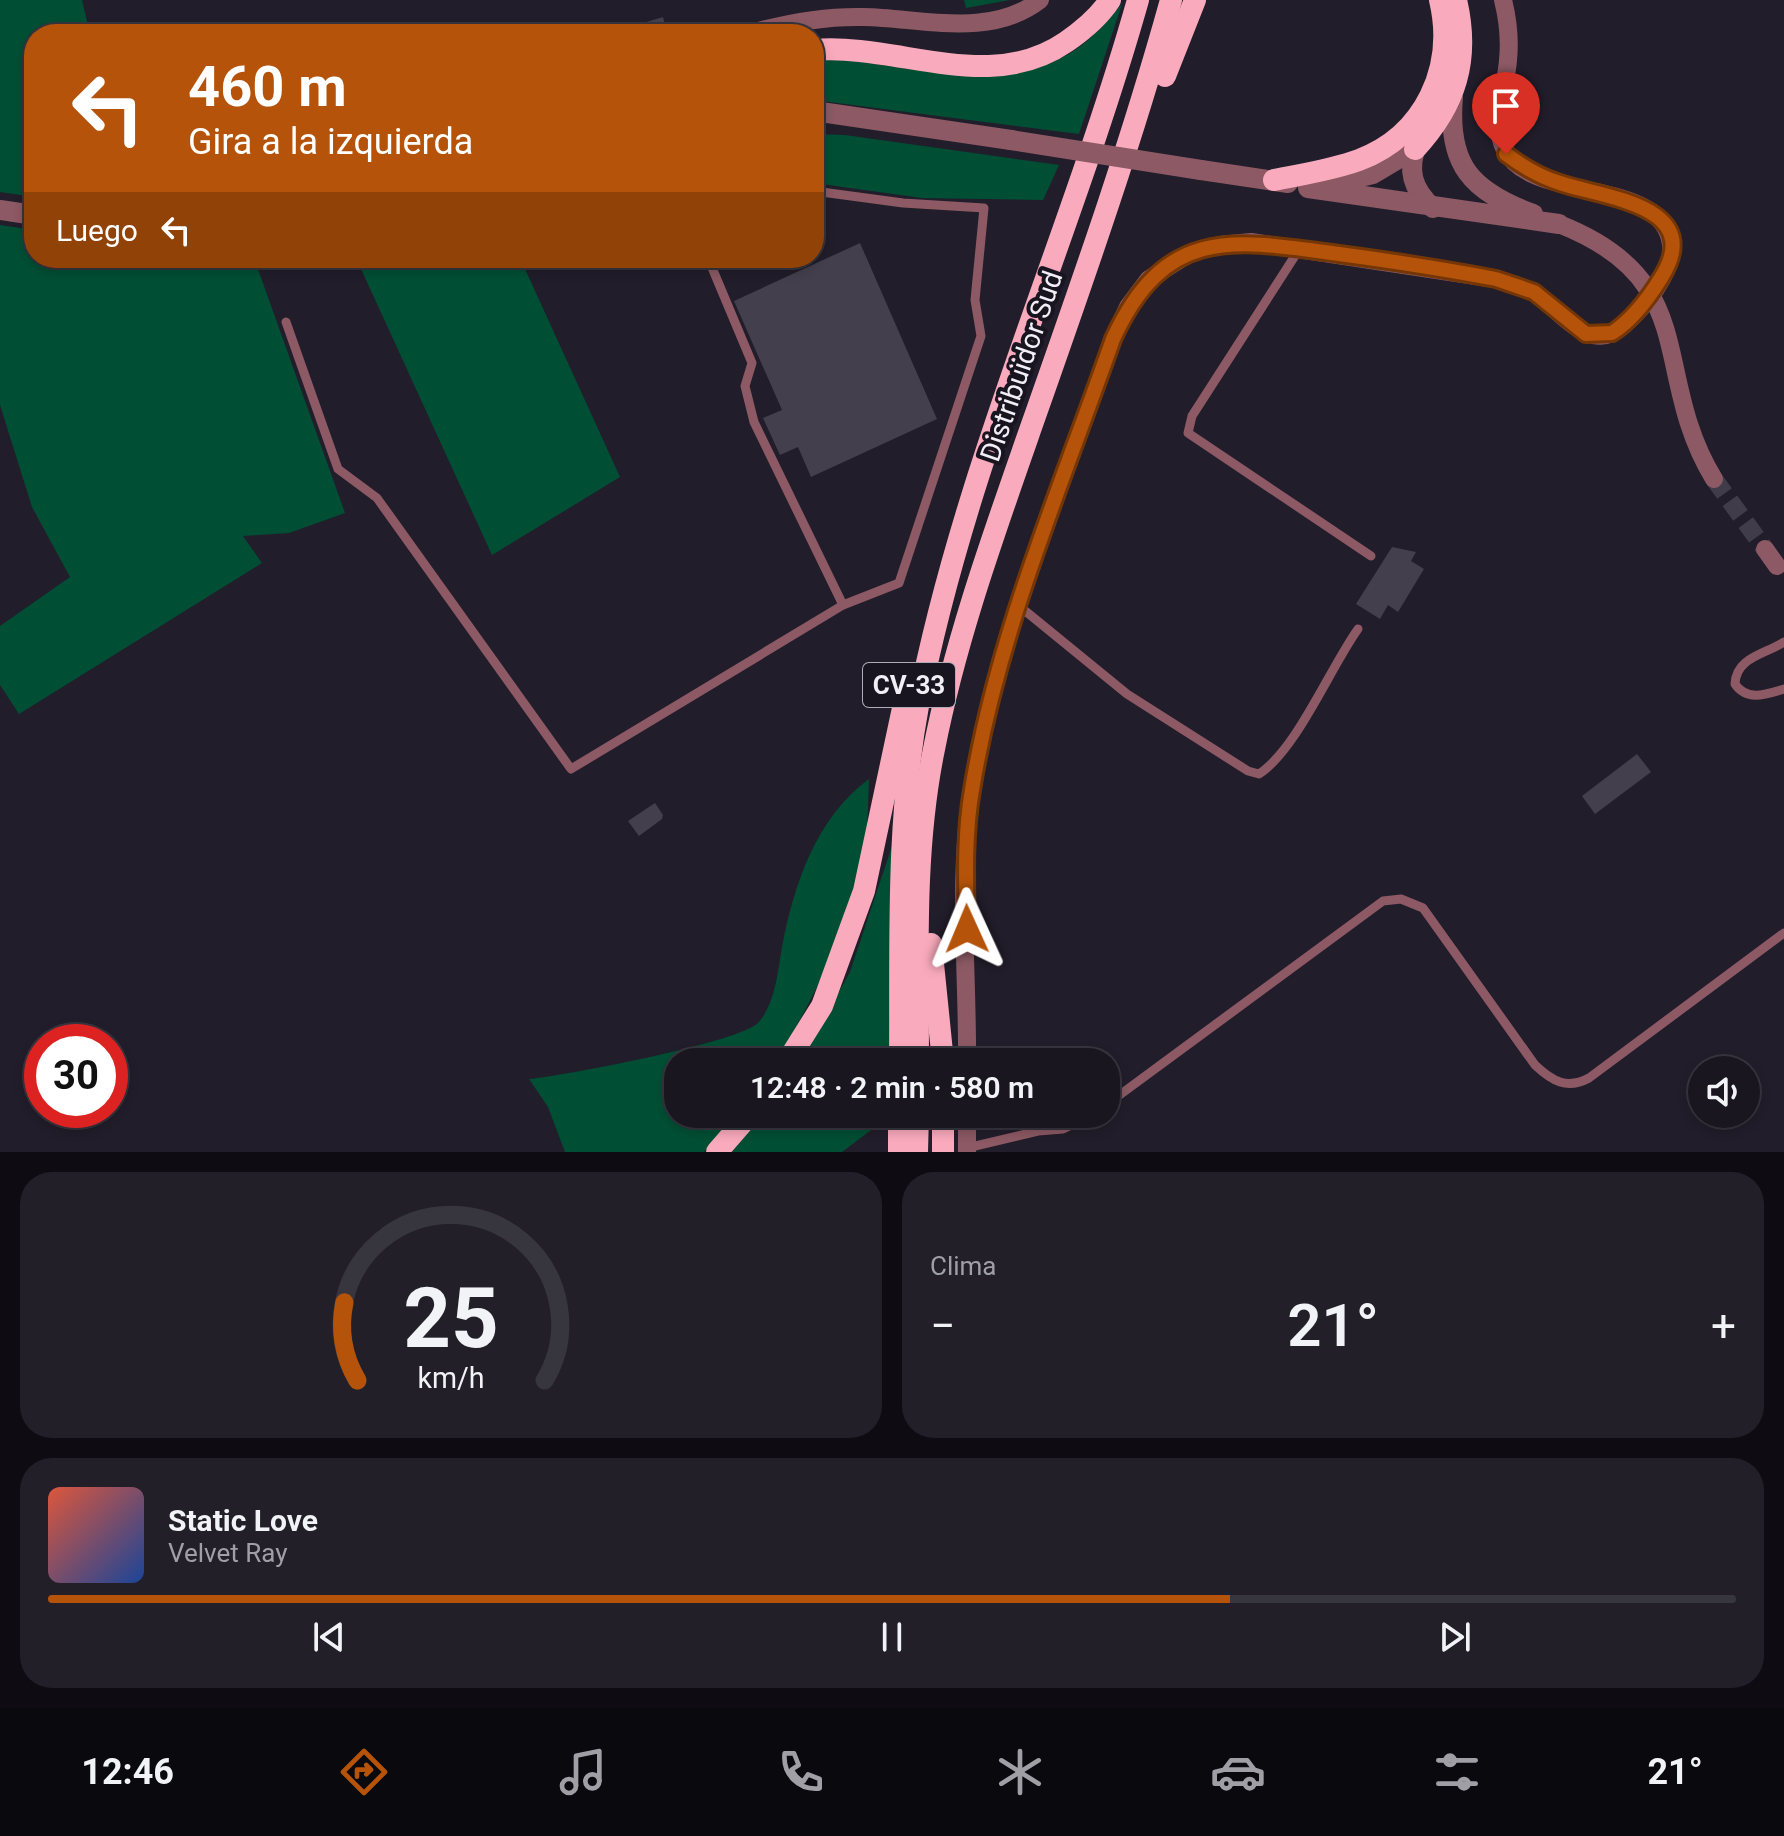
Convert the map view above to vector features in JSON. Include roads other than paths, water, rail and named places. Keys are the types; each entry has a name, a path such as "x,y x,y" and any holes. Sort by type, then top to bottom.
{"highway":[{"path":"824,49 846,47 987,68 1018,64 1050,53 1078,34 1110,0"},
{"name":"Distribuïdor Sud","path":"1035,306 1138,0"},
{"name":"Distribuïdor Sud","path":"933,753 943,703 987,554 1144,101 1171,0"},
{"path":"1144,101 1164,79 1195,0"},
{"path":"1415,149 1453,97 1463,46 1446,1"},
{"path":"1274,180 1304,181 1359,160 1384,148 1414,123 1433,96 1442,65 1446,1"},
{"path":"900,1048 899,876 918,707 943,594 1035,306"},
{"name":"CV-33","path":"796,1048 822,1006 864,891 929,593 1035,306"},
{"path":"933,753 929,926 942,1048"},
{"name":"CV-33","path":"918,1048 919,866 933,753"},
{"path":"717,1152 738,1128"},
{"path":"899,1128 899,1152"},
{"path":"917,1152 918,1128"},
{"path":"943,1128 943,1152"}],"street":[{"path":"791,24 817,18 865,17 965,24 1003,19 1040,0"},
{"path":"967,1048 966,881 971,792 1018,605 1113,339 1128,307 1149,279 1192,252 1220,245 1251,242 1300,248 1496,279 1534,292 1577,329 1598,336 1622,327 1652,292 1671,255 1666,225 1654,212 1559,183 1526,169 1506,154 1499,123 1508,60 1509,22 1503,0"},
{"path":"1433,208 1416,188 1410,168 1415,149 1441,102 1452,67 1454,35 1446,1"},
{"path":"1453,97 1452,135 1459,158 1474,181 1496,200 1559,224 1611,250 1652,292 1665,321 1689,430 1714,479"},
{"path":"824,112 1274,180"},
{"path":"1304,181 1360,171 1398,152 1428,146 1459,158"},
{"path":"1304,181 1433,208 1559,224"},
{"path":"0,210 24,214"},
{"path":"1765,549 1777,566"},
{"path":"967,1128 967,1150"}],"lane":[{"path":"286,322 338,469 377,498 571,769 843,605 899,583 981,336 975,300 984,208 903,203 824,192"},
{"path":"1300,248 1192,416 1188,433 1371,556"},
{"path":"712,268 752,363 745,386 754,422 843,605"},
{"path":"1018,605 1127,694 1248,771 1259,774 1269,767 1302,721 1358,629"},
{"path":"1784,642 1750,658 1735,677 1735,684 1744,693 1756,696 1784,689"},
{"path":"1120,1095 1383,901 1401,899 1423,908 1535,1065 1558,1083 1569,1085 1589,1078 1784,933"},
{"path":"967,1150 1038,1131 1065,1128"}],"tunnel":[{"path":"1714,479 1765,549"}]}
